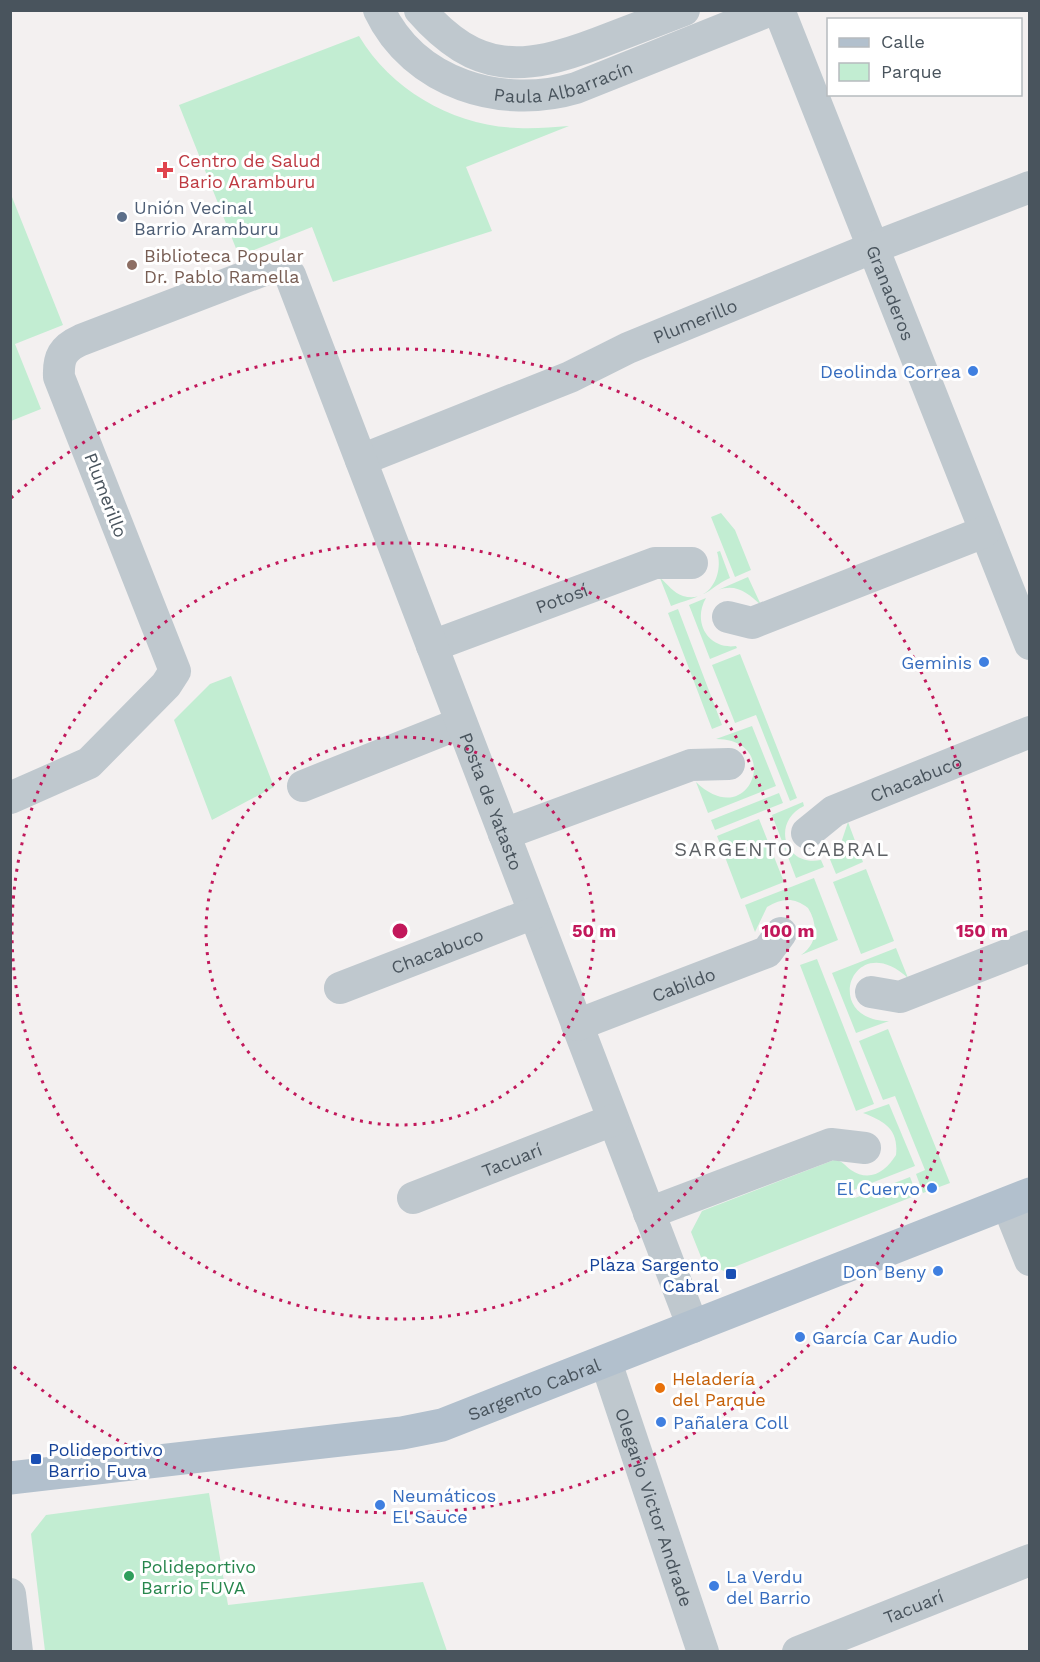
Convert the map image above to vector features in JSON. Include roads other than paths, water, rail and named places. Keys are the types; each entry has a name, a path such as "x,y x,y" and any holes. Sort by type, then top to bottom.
{"main road":[{"name":"Sargento Cabral","path":"10,1478 422,1430 458,1421 1018,1198"}],"street":[{"name":"Paula Albarracín","path":"379,10 391,32 424,65 481,91 516,97 555,94 576,88 771,10"},
{"name":"Paula Albarracín","path":"420,10 435,27 469,52 505,63 524,64 566,55 684,10"},
{"name":"Granaderos","path":"779,10 1029,644"},
{"name":"Plumerillo","path":"361,460 570,377 628,348 872,248 1029,187"},
{"name":"Plumerillo","path":"10,798 89,763 166,685 175,671 59,377 59,364 63,351 81,340 269,268 282,268 290,276"},
{"name":"Posta de Yatasto","path":"290,276 693,1327"},
{"path":"728,617 752,623 984,532"},
{"name":"Potosí","path":"432,646 655,563 692,562"},
{"path":"303,786 461,723"},
{"name":"Chacabuco","path":"807,834 834,811 1029,732"},
{"path":"504,834 691,765 729,764"},
{"name":"Chacabuco","path":"340,988 534,913"},
{"name":"Cabildo","path":"577,1025 767,952 781,933"},
{"path":"871,992 900,997 1029,946"},
{"name":"Tacuarí","path":"413,1198 613,1120"},
{"path":"649,1213 831,1144 866,1148"},
{"path":"1018,1198 1029,1260"},
{"name":"Olegario Victor Andrade","path":"606,1362 703,1652"},
{"name":"Tacuarí","path":"798,1652 1029,1560"},
{"path":"10,1594 17,1652"}],"place":[{"name":"Centro de Salud Bario Aramburu","path":"165,170"},
{"name":"Unión Vecinal Barrio Aramburu","path":"122,217"},
{"name":"Biblioteca Popular Dr. Pablo Ramella","path":"132,265"},
{"name":"Deolinda Correa","path":"973,371"},
{"name":"Geminis","path":"984,662"},
{"name":"El Cuervo","path":"932,1188"},
{"name":"Don Beny","path":"938,1271"},
{"name":"Plaza Sargento Cabral","path":"731,1274"},
{"name":"García Car Audio","path":"800,1337"},
{"name":"Heladería del Parque","path":"660,1388"},
{"name":"Pañalera Coll","path":"661,1422"},
{"name":"Polideportivo Barrio Fuva","path":"36,1459"},
{"name":"Neumáticos El Sauce","path":"380,1505"},
{"name":"Polideportivo Barrio FUVA","path":"129,1576"},
{"name":"La Verdu del Barrio","path":"714,1586"}],"district":[{"name":"SARGENTO CABRAL","path":"782,849"}]}
